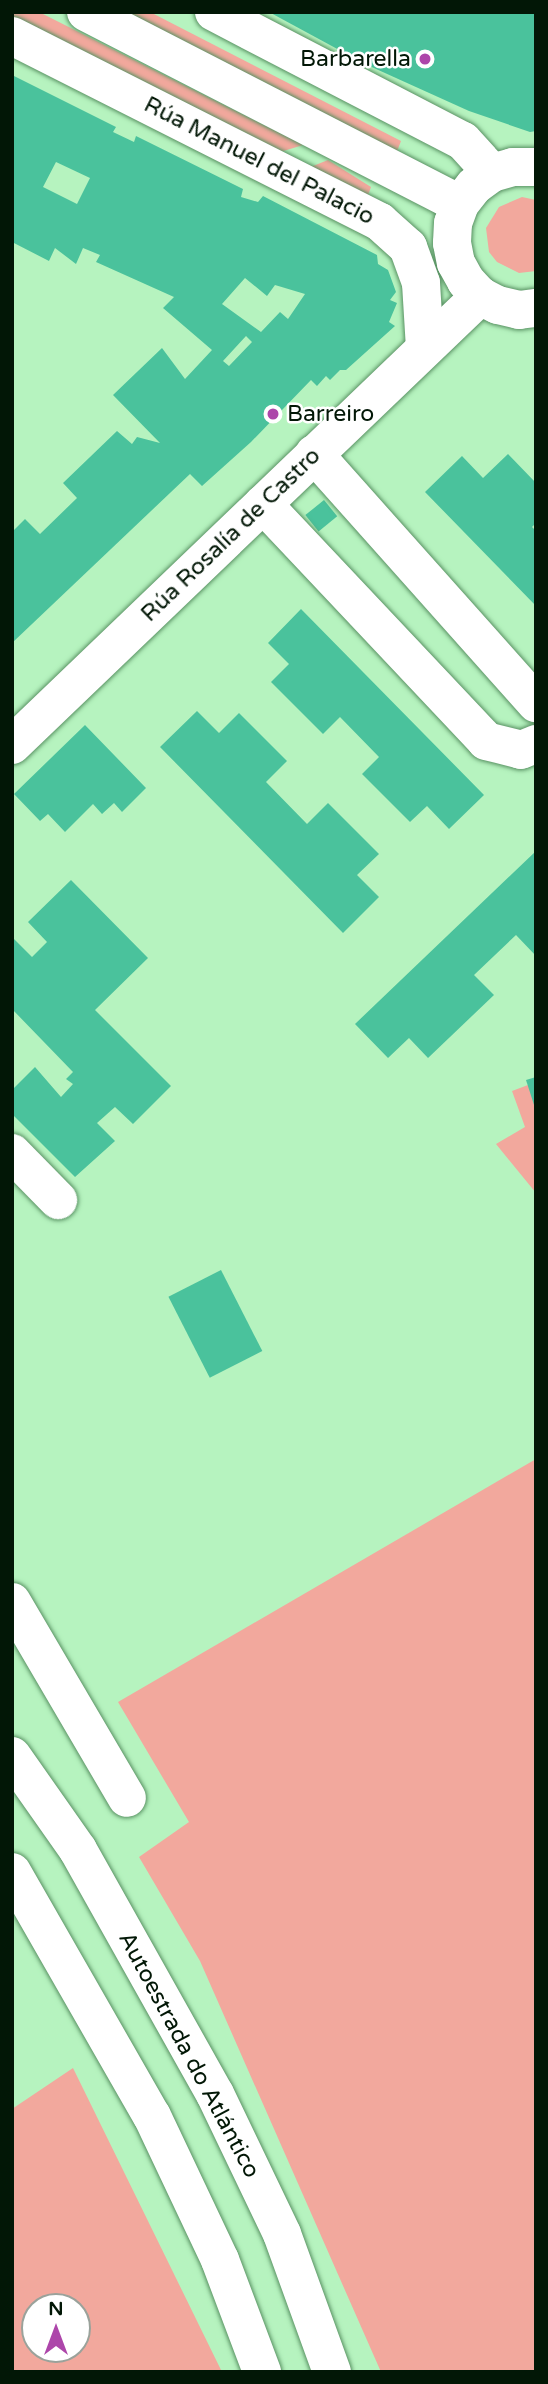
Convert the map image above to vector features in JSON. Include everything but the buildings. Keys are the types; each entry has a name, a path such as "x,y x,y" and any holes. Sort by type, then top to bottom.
{"main road":[{"path":"86,12 460,204"},
{"path":"214,12 463,141 492,173"},
{"name":"Rúa Manuel del Palacio","path":"12,36 380,222 408,247 421,283 425,348"},
{"path":"277,169 342,143"},
{"path":"536,167 513,167 492,173 474,186 460,204 453,223 452,243 456,263 466,281 480,296 498,305 519,310 536,308"},
{"name":"Rúa Rosalía de Castro","path":"12,745 480,296"},
{"path":"314,454 536,703"},
{"path":"262,504 486,741 522,750 536,744"},
{"path":"12,1153 58,1200"},
{"path":"12,1602 127,1798"},
{"name":"Autoestrada do Atlántico","path":"12,1756 78,1850 215,2094 282,2234 332,2372"},
{"path":"12,1872 152,2116 220,2260 262,2372"}],"shaded area":[{"path":"12,12 39,12 303,145 277,153 12,21"},
{"path":"114,12 150,12 401,141 396,154"},
{"path":"328,160 371,187 365,203 298,172"},
{"path":"522,197 536,200 536,271 519,273 497,262 489,252 486,228 499,207"},
{"path":"536,1082 536,1193 496,1144 525,1127 512,1091"},
{"path":"536,1459 536,2372 381,2372 200,1961 139,1857 189,1822 118,1702"},
{"path":"73,2068 222,2372 12,2372 12,2109"}],"place":[{"name":"Barbarella","path":"425,59"},
{"name":"Barreiro","path":"273,414"}]}
